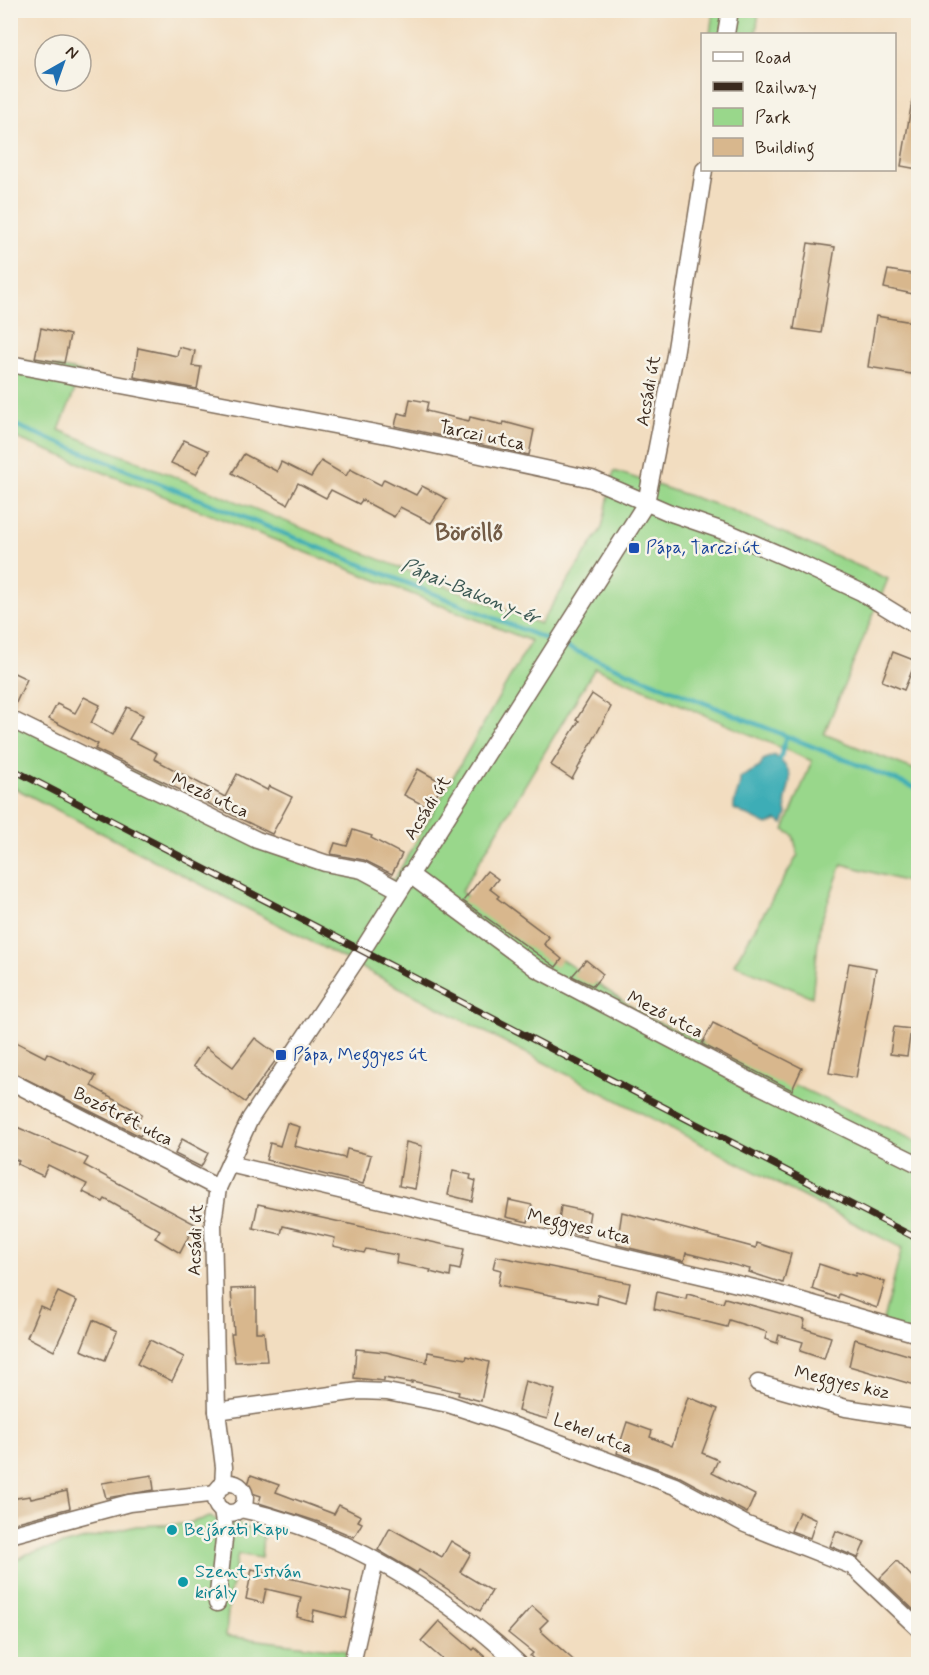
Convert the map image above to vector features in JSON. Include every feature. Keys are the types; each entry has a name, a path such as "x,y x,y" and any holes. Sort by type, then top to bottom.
{"street":[{"path":"726,33 730,10"},
{"name":"Acsádi út","path":"229,1500 217,1412 213,1222 218,1188 250,1119 362,951 546,658 602,576 646,503 673,367 704,171"},
{"name":"Tarczi utca","path":"10,364 392,436 592,479 646,503 732,534 799,562 861,592 918,627"},
{"name":"Mező utca","path":"10,719 257,840 315,860 362,870 399,890"},
{"name":"Mező utca","path":"409,874 537,969 762,1087 918,1164"},
{"name":"Bozótrét utca","path":"10,1081 218,1188"},
{"name":"Meggyes utca","path":"229,1164 767,1291 918,1334"},
{"name":"Meggyes köz","path":"758,1383 846,1408 918,1419"},
{"name":"Lehel utca","path":"217,1412 359,1391 387,1392 448,1404 509,1424 675,1486 746,1524 852,1566 918,1628"},
{"path":"10,1535 129,1503 191,1497 229,1500 336,1541 375,1562 457,1612 519,1665"},
{"path":"217,1604 229,1500"},
{"path":"352,1665 375,1562"}],"green space":[{"path":"713,11 759,11 756,33 710,33"},
{"path":"11,358 82,372 59,430 540,624 602,528 614,471 729,509 888,579 824,734 918,771 918,885 842,864 820,924 812,997 734,964 798,855 793,835 784,830 812,761 595,668 461,892 647,1017 918,1142 918,1344 880,1331 902,1248 11,786 10,708 250,832 394,880 531,641 11,436"},
{"path":"210,1517 225,1523 239,1524 263,1535 261,1558 238,1554 229,1597 226,1636 346,1651 345,1664 11,1664 12,1563 27,1554 136,1526 185,1524"}],"water":[{"path":"774,755 783,763 790,778 785,805 787,814 783,824 777,820 767,825 734,809 734,805 740,778 760,767 763,760"}],"building":[{"path":"912,101 918,102 918,169 901,166"},
{"path":"808,243 835,247 821,333 794,329"},
{"path":"888,270 918,275 918,295 884,288"},
{"path":"876,316 918,323 918,375 868,367"},
{"path":"41,328 70,335 64,363 35,358"},
{"path":"179,347 195,351 192,366 201,367 197,389 134,377 138,348 177,356"},
{"path":"410,399 428,402 426,411 469,421 470,417 503,425 504,422 534,430 529,455 395,426 398,413 407,415"},
{"path":"184,440 209,451 196,474 171,463"},
{"path":"244,454 278,472 281,462 311,477 321,461 346,476 350,469 381,485 384,479 416,495 422,486 447,499 431,523 400,507 394,517 362,500 359,504 331,490 326,498 298,483 287,504 232,473"},
{"path":"893,652 916,661 904,690 882,681"},
{"path":"10,671 27,679 13,709 10,709"},
{"path":"592,694 611,707 572,779 551,765 579,721 576,720"},
{"path":"84,697 100,705 91,723 112,735 127,707 143,715 129,739 157,753 154,759 225,797 237,774 267,790 269,786 292,797 272,834 95,749 98,744 49,719 57,704 75,713"},
{"path":"418,769 443,783 429,808 404,795"},
{"path":"353,830 372,836 371,838 402,854 392,874 364,860 331,854 335,843 347,846"},
{"path":"487,871 498,879 490,889 499,896 497,898 549,937 544,944 562,959 556,967 463,901"},
{"path":"586,960 603,974 593,986 572,976"},
{"path":"849,963 876,968 856,1078 829,1073"},
{"path":"713,1023 802,1068 792,1090 702,1044"},
{"path":"894,1027 911,1029 907,1056 890,1054"},
{"path":"255,1038 279,1056 245,1102 193,1066 206,1047 233,1067"},
{"path":"10,1039 45,1057 47,1053 96,1076 91,1086 142,1114 136,1125 144,1130 140,1136 10,1071"},
{"path":"287,1123 300,1127 294,1146 345,1158 347,1149 371,1155 363,1184 266,1160 270,1143 280,1146"},
{"path":"10,1124 88,1158 84,1165 195,1224 180,1253 155,1238 160,1230 105,1199 103,1202 83,1192 87,1184 48,1165 43,1176 17,1164 19,1161 10,1156"},
{"path":"182,1139 208,1153 201,1167 175,1154"},
{"path":"406,1142 422,1146 415,1189 399,1186"},
{"path":"453,1171 471,1175 470,1179 476,1181 472,1201 448,1195"},
{"path":"509,1200 532,1205 528,1222 506,1217"},
{"path":"258,1204 464,1249 460,1270 451,1268 450,1277 430,1272 431,1270 396,1263 397,1255 366,1249 364,1253 333,1246 335,1238 283,1226 281,1234 253,1228"},
{"path":"561,1206 590,1212 586,1237 558,1230"},
{"path":"622,1212 756,1248 757,1243 791,1254 783,1283 749,1272 750,1269 686,1253 684,1261 617,1245"},
{"path":"496,1256 630,1283 626,1302 598,1294 597,1304 498,1285 501,1270 493,1268"},
{"path":"819,1264 855,1276 856,1273 885,1282 877,1308 839,1294 838,1298 812,1289"},
{"path":"256,1288 256,1332 264,1332 267,1361 235,1362 231,1334 234,1334 231,1289"},
{"path":"58,1292 77,1301 54,1351 27,1337 40,1306 49,1310"},
{"path":"657,1292 686,1299 687,1294 723,1303 725,1298 805,1320 803,1328 831,1337 824,1359 800,1351 803,1342 779,1335 777,1343 765,1339 767,1332 729,1320 727,1327 654,1309"},
{"path":"93,1320 117,1331 105,1360 81,1350"},
{"path":"855,1339 918,1358 918,1386 849,1366"},
{"path":"150,1340 184,1357 172,1381 137,1364"},
{"path":"356,1349 386,1352 427,1362 428,1352 466,1359 467,1356 489,1362 481,1401 458,1395 459,1392 412,1381 412,1383 384,1378 384,1381 354,1378"},
{"path":"525,1381 555,1390 547,1419 518,1411"},
{"path":"688,1397 718,1409 702,1453 718,1460 712,1473 755,1495 747,1513 680,1477 617,1453 627,1422 652,1431 650,1437 672,1446"},
{"path":"152,1475 154,1490 106,1498 102,1483"},
{"path":"251,1475 279,1485 276,1492 334,1514 339,1505 361,1516 358,1521 362,1523 354,1537 319,1522 259,1503 261,1496 246,1491"},
{"path":"67,1491 70,1508 10,1524 10,1499 30,1496 31,1499"},
{"path":"799,1512 816,1520 810,1538 791,1531"},
{"path":"390,1528 442,1557 451,1541 471,1553 460,1572 492,1591 480,1611 419,1570 417,1573 378,1550"},
{"path":"836,1531 865,1542 858,1558 830,1546"},
{"path":"897,1561 918,1583 918,1614 880,1578"},
{"path":"252,1569 351,1593 346,1618 314,1610 312,1621 297,1617 301,1597 266,1589 263,1603 246,1599"},
{"path":"532,1606 548,1620 540,1628 542,1632 579,1665 541,1665 530,1656 533,1653 508,1633"},
{"path":"439,1621 494,1665 449,1665 421,1641"}],"waterway":[{"name":"Pápai-Bakony-ér","path":"10,423 918,789"},
{"path":"780,760 786,736"}],"railway":[{"path":"10,768 918,1239"}],"place":[{"name":"Pápa, Tarczi út","path":"634,548"},
{"name":"Pápa, Meggyes út","path":"281,1055"},
{"name":"Bejárati Kapu","path":"172,1530"},
{"name":"Szent István király","path":"183,1582"}],"district":[{"name":"Böröllő","path":"469,533"}]}
